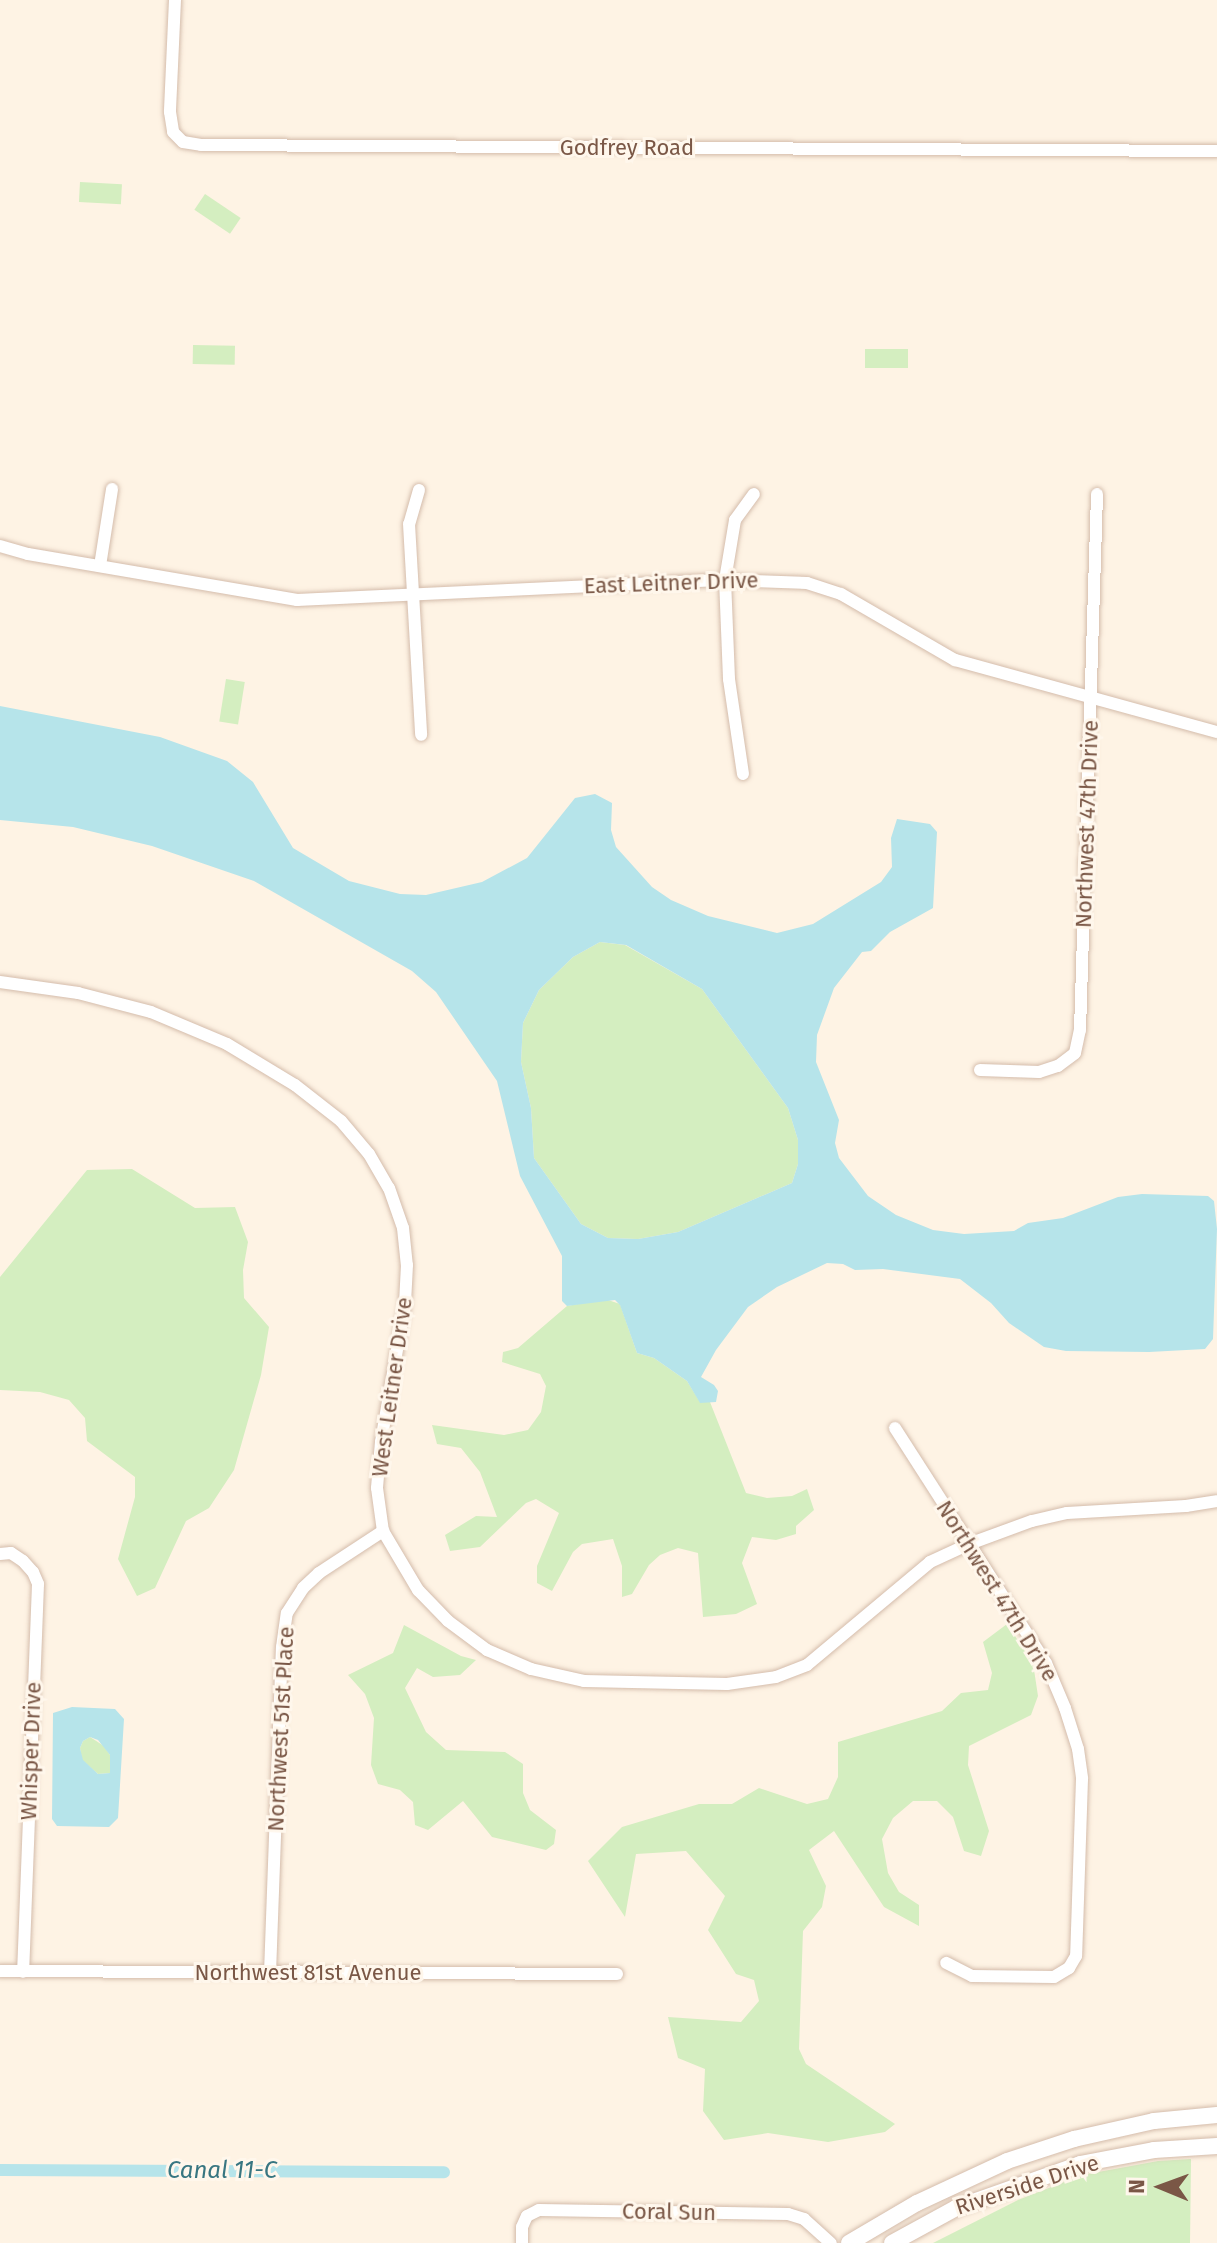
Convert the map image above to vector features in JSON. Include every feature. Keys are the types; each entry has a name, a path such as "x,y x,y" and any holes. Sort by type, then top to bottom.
{"street":[{"name":"Godfrey Road","path":"175,0 170,112 173,132 183,142 201,145 1217,151"},
{"path":"100,566 112,489"},
{"path":"419,490 409,524 421,735"},
{"path":"743,774 729,679 725,580 735,520 754,494"},
{"name":"Northwest 47th Drive","path":"980,1070 1039,1072 1058,1066 1075,1053 1080,1030 1097,494"},
{"name":"East Leitner Drive","path":"0,546 297,600 725,580 807,583 841,594 955,660 1217,732"},
{"name":"West Leitner Drive","path":"1,984 78,993 151,1012 227,1044 295,1085 341,1121 369,1154 389,1188 403,1228 407,1265 405,1304 381,1442 377,1488 383,1531 418,1590 448,1621 487,1650 531,1669 584,1681 727,1684 776,1677 807,1665 930,1562 969,1544 1032,1521 1067,1513 1186,1506 1217,1501"},
{"name":"Northwest 47th Drive","path":"895,1428 1046,1663 1078,1749 1082,1779 1076,1956 1069,1968 1054,1977 972,1976 946,1963"},
{"name":"Northwest 51st Place","path":"270,1973 282,1647 287,1613 303,1588 325,1568 383,1531"},
{"name":"Whisper Drive","path":"0,1554 11,1553 23,1561 38,1584 23,1972"},
{"name":"Northwest 81st Avenue","path":"0,1971 617,1974"},
{"name":"Riverside Drive","path":"849,2243 917,2203 1007,2161 1074,2139 1154,2121 1217,2115"},
{"name":"Riverside Drive","path":"892,2243 956,2208 1080,2164 1154,2150 1217,2146"},
{"name":"Coral Sun","path":"522,2243 522,2227 527,2216 539,2210 788,2214 819,2229 831,2243"}],"green space":[{"path":"80,182 122,184 121,204 79,202"},
{"path":"205,194 241,218 230,234 194,210"},
{"path":"193,345 235,346 235,365 193,364"},
{"path":"865,349 908,349 908,368 865,368"},
{"path":"226,679 245,682 238,724 219,721"},
{"path":"600,942 625,945 702,989 788,1108 798,1140 798,1164 792,1183 678,1232 638,1239 608,1238 581,1224 534,1158 531,1108 521,1062 523,1023 539,990 573,957"},
{"path":"132,1169 195,1208 235,1207 248,1242 243,1270 244,1298 269,1327 261,1375 234,1470 209,1508 186,1521 155,1588 137,1596 118,1559 135,1497 135,1477 87,1441 85,1418 69,1400 40,1392 0,1390 0,1277 87,1170"},
{"path":"605,1299 620,1304 637,1353 654,1358 687,1381 700,1402 710,1402 746,1493 767,1498 792,1496 807,1489 814,1510 796,1526 796,1534 776,1540 752,1537 742,1563 757,1604 736,1614 703,1617 698,1553 678,1548 660,1555 649,1565 632,1594 622,1597 622,1566 613,1539 582,1544 573,1552 552,1591 537,1583 537,1566 559,1513 536,1499 526,1503 480,1547 450,1551 445,1535 476,1516 497,1517 480,1472 461,1448 437,1444 432,1425 504,1435 528,1430 541,1412 546,1386 540,1374 502,1362 503,1352 518,1348 567,1306"},
{"path":"1007,1624 1033,1663 1038,1696 1031,1715 969,1746 968,1765 989,1831 981,1856 964,1851 953,1817 937,1801 913,1801 893,1818 882,1839 888,1873 899,1892 919,1905 919,1926 884,1907 834,1831 809,1850 826,1886 822,1907 803,1931 799,2049 806,2064 895,2124 885,2132 828,2142 768,2133 724,2140 703,2111 705,2069 678,2058 668,2017 741,2022 759,2001 754,1980 736,1974 708,1930 725,1896 686,1851 636,1854 625,1917 588,1861 622,1827 699,1804 732,1804 759,1788 807,1804 828,1799 838,1777 838,1742 942,1711 961,1693 988,1690 992,1673 983,1642"},
{"path":"404,1625 461,1656 476,1660 460,1675 433,1677 417,1668 405,1688 426,1732 446,1750 505,1752 523,1764 523,1793 530,1810 556,1830 554,1844 546,1850 492,1837 463,1801 428,1830 415,1825 413,1802 400,1790 378,1784 371,1765 374,1718 365,1694 348,1675 393,1653"},
{"path":"90,1737 104,1746 110,1755 110,1773 98,1774 82,1760 80,1748 83,1741"},
{"path":"1191,2159 1190,2243 933,2243 1018,2200 1082,2175 1158,2161"}],"water":[{"path":"0,706 160,737 227,761 253,782 293,848 349,881 400,894 426,895 482,882 527,858 575,798 595,794 612,803 611,830 616,847 652,887 671,900 708,916 777,933 813,924 881,882 892,867 891,838 897,819 930,824 937,832 933,908 890,932 871,951 862,952 834,988 817,1035 816,1062 839,1120 835,1143 839,1158 868,1196 896,1215 933,1230 964,1234 1014,1231 1028,1223 1063,1218 1118,1197 1142,1194 1208,1196 1214,1201 1217,1229 1213,1339 1205,1349 1149,1352 1066,1351 1044,1347 1009,1323 991,1303 960,1279 883,1269 855,1270 843,1264 827,1263 777,1287 748,1307 716,1350 701,1377 718,1391 716,1402 700,1403 687,1381 654,1358 637,1353 620,1305 615,1300 567,1306 562,1301 562,1256 520,1176 497,1081 436,992 412,971 254,881 152,846 73,827 0,820","holes":["600,942 626,945 702,989 788,1108 798,1140 798,1164 792,1183 678,1232 638,1239 608,1238 581,1224 534,1158 531,1108 521,1062 523,1023 539,990 573,957"]},
{"path":"72,1707 115,1709 124,1719 118,1818 109,1827 57,1826 52,1819 53,1713","holes":["90,1737 98,1740 110,1755 110,1773 98,1774 83,1760 80,1748 83,1741"]}],"waterway":[{"name":"Canal 11-C","path":"0,2170 444,2172"}]}
